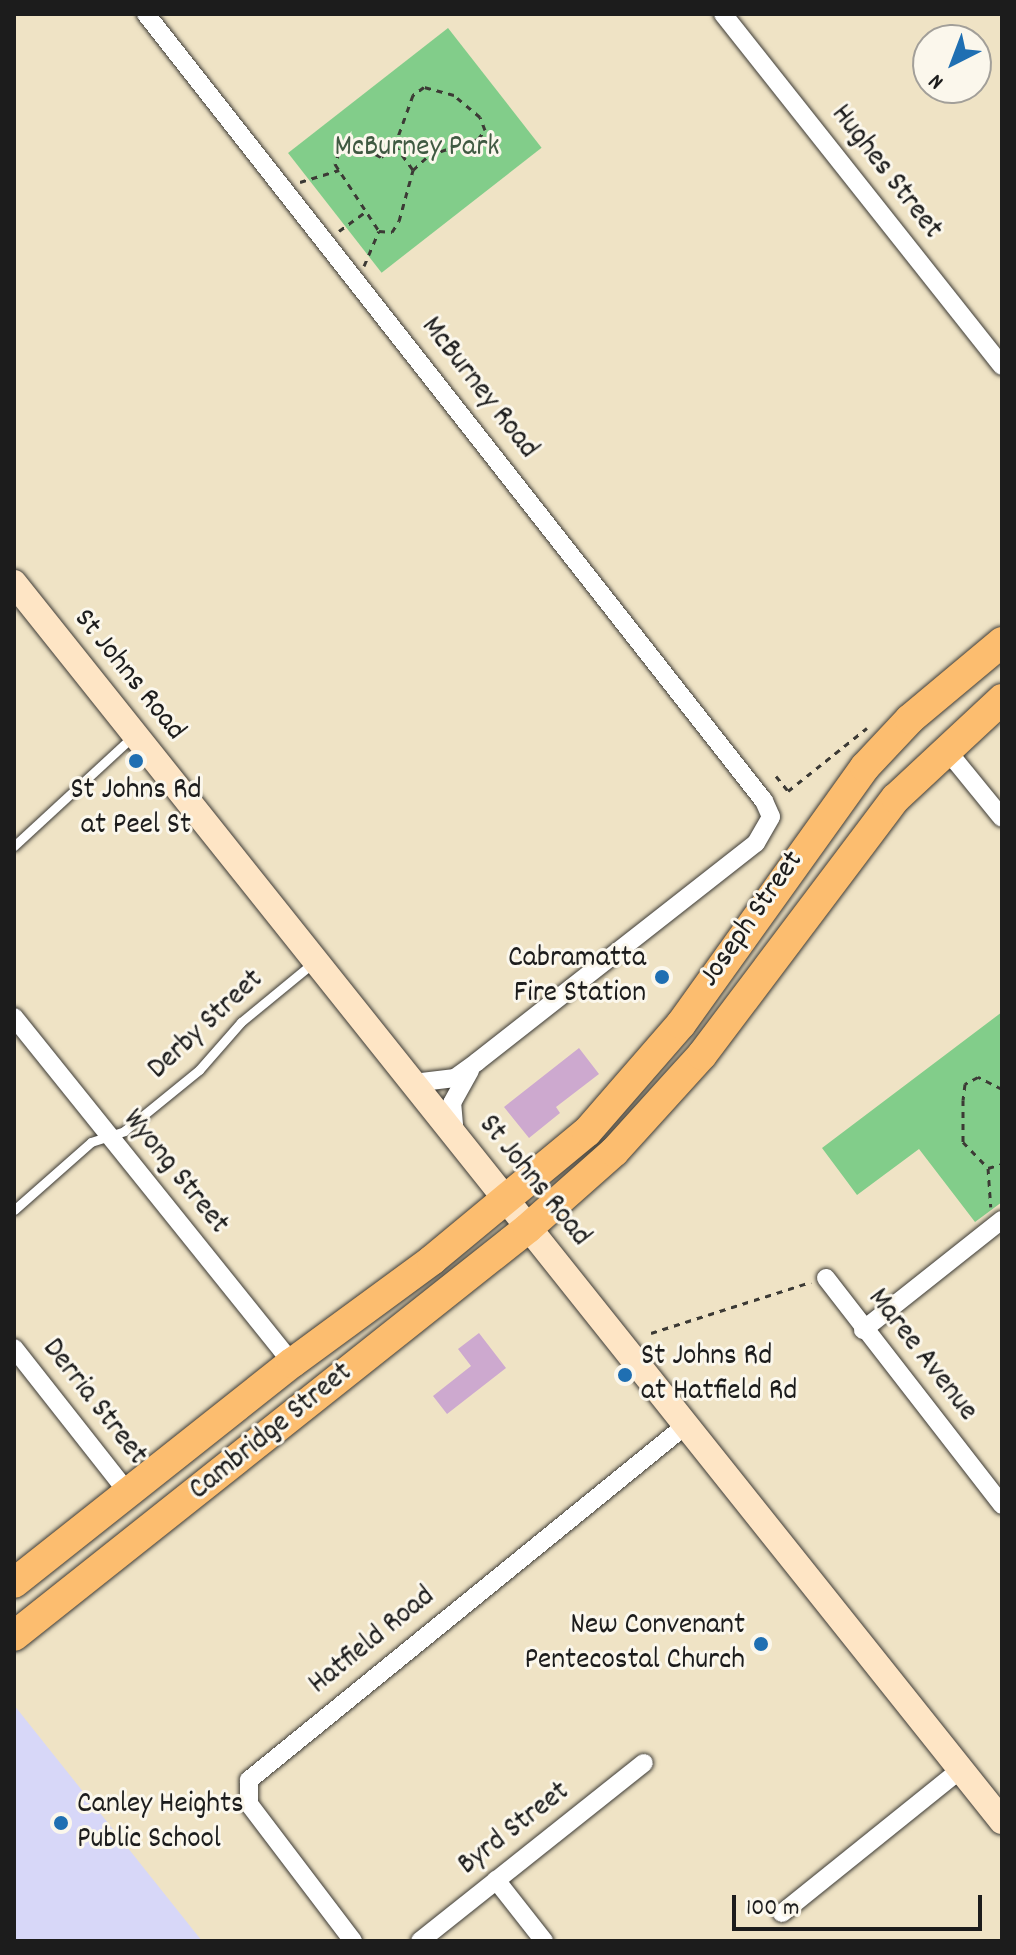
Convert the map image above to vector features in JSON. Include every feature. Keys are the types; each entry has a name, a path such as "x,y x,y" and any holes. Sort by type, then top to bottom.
{"highway":[{"name":"Joseph Street","path":"506,1200 587,1132 640,1076 812,835 880,750 1002,642"},
{"name":"Joseph Street","path":"528,1228 614,1152 667,1097 874,824 945,748 1002,699"},
{"name":"Cambridge Street","path":"14,1583 292,1363 506,1200"},
{"name":"Cambridge Street","path":"14,1636 528,1228"}],"main road":[{"name":"St Johns Road","path":"14,583 1002,1821"}],"street":[{"name":"McBurney Road","path":"146,14 285,187 764,801"},
{"name":"Hughes Street","path":"723,14 1002,366"},
{"path":"945,748 1002,818"},
{"name":"Joseph Street","path":"413,1083 455,1078 756,843 771,817 764,801"},
{"name":"Wyong Street","path":"14,1017 292,1363"},
{"name":"Joseph Street","path":"455,1136 452,1103 477,1062"},
{"path":"863,1330 1000,1222"},
{"name":"Maree Avenue","path":"826,1278 863,1330 1002,1505"},
{"name":"Derria Street","path":"14,1348 128,1493"},
{"name":"Hatfield Road","path":"353,1941 249,1804 249,1780 686,1425"},
{"name":"Byrd Street","path":"420,1941 644,1763"},
{"path":"782,1913 961,1769"},
{"path":"496,1880 544,1941"}],"lane":[{"path":"14,846 134,735"},
{"name":"Derby Street","path":"14,1210 91,1142 124,1131 199,1070 241,1022 316,960"}],"path":[{"path":"424,87 454,95 480,117 485,130 478,139 429,155 413,170 399,221 392,232 379,231 339,170 339,152 351,142 381,157 395,145 413,95 424,87"},
{"path":"395,145 413,170"},
{"path":"285,187 339,170"},
{"path":"326,240 366,212"},
{"path":"357,280 379,231"},
{"path":"776,776 788,791"},
{"path":"1000,1222 988,1168 963,1142 965,1084 978,1077 1002,1089"},
{"path":"988,1168 1002,1164"},
{"path":"651,1333 826,1278"}],"shaded area":[{"name":"Canley Heights Public School","path":"14,1705 202,1941 14,1941"}],"green space":[{"name":"McBurney Park","path":"448,28 542,148 382,273 288,153"},
{"path":"1002,1012 1002,1202 975,1222 919,1149 857,1195 822,1148"}],"building":[{"name":"Cabramatta Fire Station","path":"579,1048 599,1074 556,1107 560,1113 529,1138 504,1107"},
{"path":"479,1333 506,1368 447,1414 433,1396 471,1366 458,1349"}],"place":[{"name":"St Johns Rd at Peel St","path":"136,761"},
{"name":"Cabramatta Fire Station","path":"662,977"},
{"name":"St Johns Rd at Hatfield Rd","path":"625,1375"},
{"name":"New Convenant Pentecostal Church","path":"761,1644"},
{"name":"Canley Heights Public School","path":"61,1823"}]}
